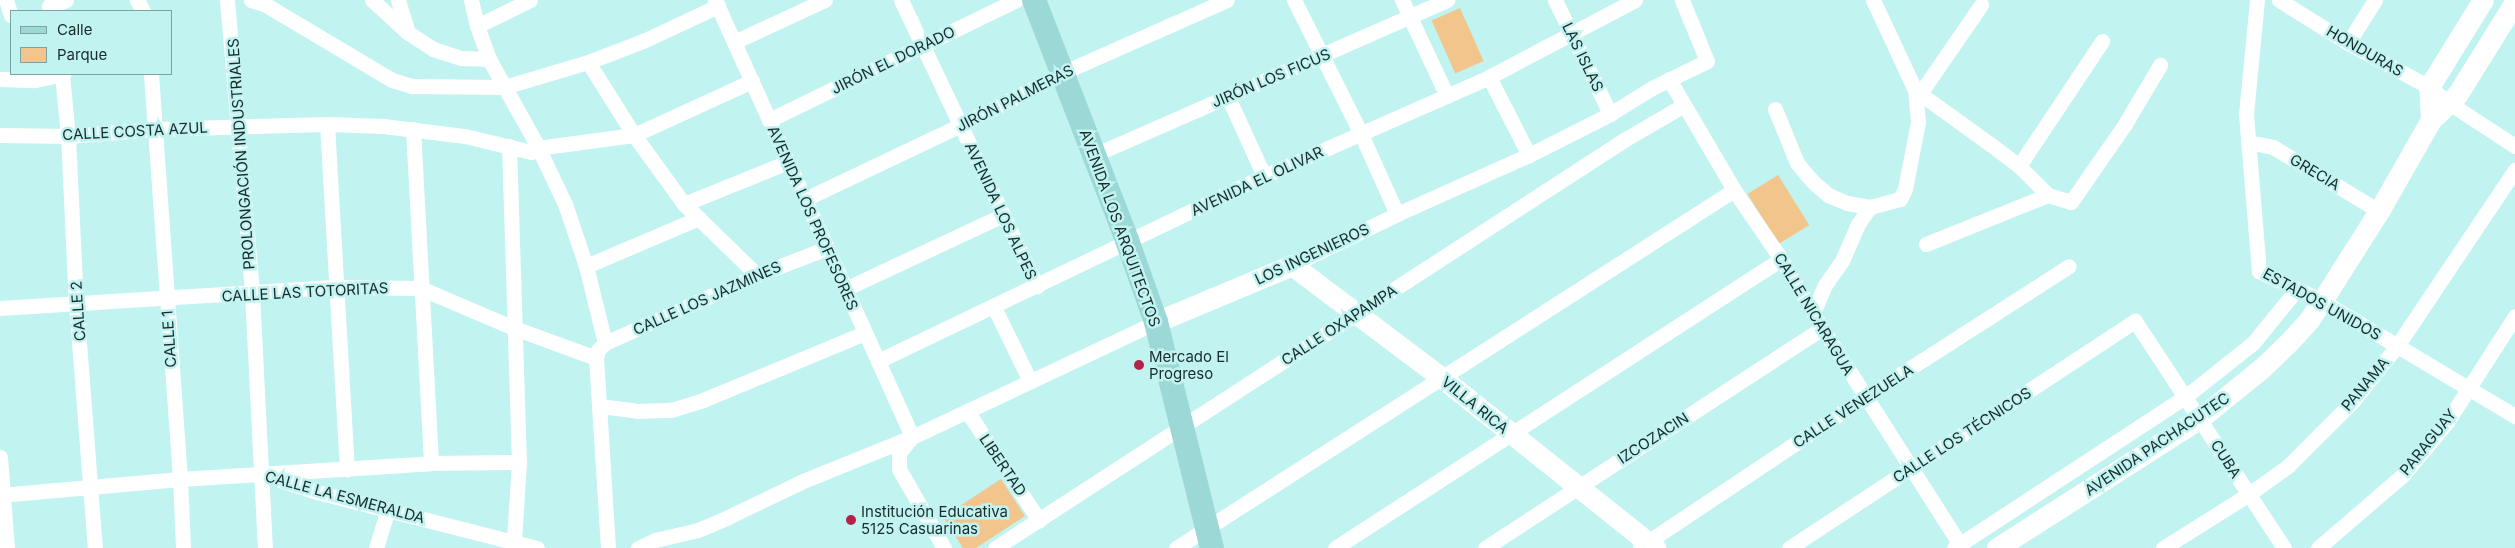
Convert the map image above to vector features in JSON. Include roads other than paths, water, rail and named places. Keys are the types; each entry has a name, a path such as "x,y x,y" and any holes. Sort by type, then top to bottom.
{"main road":[{"name":"AVENIDA LOS ARQUITECTOS","path":"1034,0 1128,240 1156,322 1209,538"},
{"path":"2431,120 2429,87 2483,0"},
{"name":"AVENIDA PACHACUTEC","path":"1997,548 2199,418 2262,368 2309,320 2379,211 2431,120 2449,103 2515,2"},
{"name":"VILLA RICA","path":"1292,265 1355,315 1442,378 1647,546"},
{"name":"LOS INGENIEROS","path":"1156,322 1292,265"}],"street":[{"path":"6,0 10,12"},
{"path":"49,6 66,0"},
{"name":"PROLONGACIÓN INDUSTRIALES","path":"227,0 252,293 265,548"},
{"path":"251,0 266,6 392,80 412,86 504,87 588,62 643,41 717,3"},
{"path":"372,0 407,32 433,49 460,58 489,59"},
{"path":"398,0 407,32"},
{"path":"471,0 477,26 489,59 565,204 586,266 605,343 598,350 596,358 608,548"},
{"path":"477,26 530,0"},
{"path":"734,42 825,0"},
{"name":"AVENIDA LOS ALPES","path":"902,0 1037,286"},
{"name":"JIRÓN EL DORADO","path":"769,120 1016,0"},
{"name":"JIRÓN PALMERAS","path":"805,199 961,125 1062,73 1226,0"},
{"path":"1294,0 1361,134 1397,214"},
{"path":"1402,0 1447,96"},
{"name":"JIRÓN LOS FICUS","path":"1094,155 1411,18 1447,0"},
{"name":"LAS ISLAS","path":"1555,0 1610,114"},
{"name":"AVENIDA EL OLIVAR","path":"878,361 1264,176 1488,77 1572,35 1635,0"},
{"name":"LOS INGENIEROS","path":"1292,265 1397,214 1529,155 1610,114 1668,79 1707,61 1682,0"},
{"path":"1775,109 1797,163 1812,181 1828,195 1847,204 1870,207 1900,199 1905,189 1918,122 1918,91 1873,0"},
{"name":"ESTADOS UNIDOS","path":"2257,0 2246,114 2258,271 2322,301 2515,416"},
{"name":"HONDURAS","path":"2280,0 2348,43 2429,87 2449,103 2515,146"},
{"path":"2348,43 2375,0"},
{"name":"AVENIDA LOS PROFESORES","path":"717,3 912,436"},
{"path":"1918,91 1981,6"},
{"path":"2019,166 2102,41"},
{"path":"588,62 634,134 684,204 757,275"},
{"path":"1918,91 2019,166 2048,195 2071,202 2125,124 2160,65"},
{"path":"0,79 53,75"},
{"name":"CALLE 2","path":"62,75 68,136 76,303 94,548"},
{"name":"CALLE 1","path":"151,75 180,479 182,548"},
{"path":"1488,77 1529,155"},
{"name":"CALLE NICARAGUA","path":"1668,79 1734,190 1781,258 1822,328 1959,547"},
{"name":"CALLE COSTA AZUL","path":"0,135 68,136 155,129 328,124 413,129 466,136 531,152 537,148 634,134 752,82"},
{"path":"1228,96 1264,176"},
{"name":"CALLE OXAPAMPA","path":"995,548 1624,140 1684,105"},
{"path":"328,124 347,469"},
{"path":"413,129 420,288 431,463"},
{"name":"GRECIA","path":"2248,142 2273,147 2379,211"},
{"path":"509,146 519,462 514,541"},
{"path":"684,204 788,162"},
{"name":"PANAMA","path":"2163,548 2249,494 2288,466 2352,402 2397,346 2515,170"},
{"path":"1176,548 1209,538 1442,378 1734,190"},
{"path":"1926,244 2048,195"},
{"path":"1813,313 1825,286 1842,261 1858,224 1870,207"},
{"path":"845,289 1003,215"},
{"path":"586,266 699,218"},
{"name":"CALLE LOS JAZMINES","path":"605,343 757,275 827,248"},
{"path":"1335,548 1781,258"},
{"name":"CALLE VENEZUELA","path":"1647,546 1865,397 2069,266"},
{"name":"CALLE LAS TOTORITAS","path":"0,308 336,287 420,288 514,328 596,358"},
{"name":"AVENIDA PACHACUTEC","path":"1959,547 2185,397 2253,343 2296,290"},
{"path":"994,306 1030,381"},
{"name":"PARAGUAY","path":"2318,548 2403,476 2447,422 2515,316"},
{"name":"CUBA","path":"2135,321 2284,548"},
{"name":"CALLE LOS TÉCNICOS","path":"1788,548 2135,321"},
{"name":"LOS INGENIEROS","path":"638,548 655,540 698,530 803,481 912,436 1156,322"},
{"name":"IZCOZACIN","path":"1484,548 1822,328"},
{"path":"599,406 637,410 671,410 703,400 865,333"},
{"name":"LIBERTAD","path":"967,411 1039,520"},
{"path":"912,436 899,454 899,469 944,548"},
{"path":"0,457 7,548"},
{"path":"262,474 431,463 519,462"},
{"name":"CALLE LA ESMERALDA","path":"2,494 262,474 317,492 537,548"},
{"path":"376,548 388,509"}],"place":[{"name":"Mercado El Progreso","path":"1139,365"},
{"name":"Institución Educativa 5125 Casuarinas","path":"851,520"}]}
